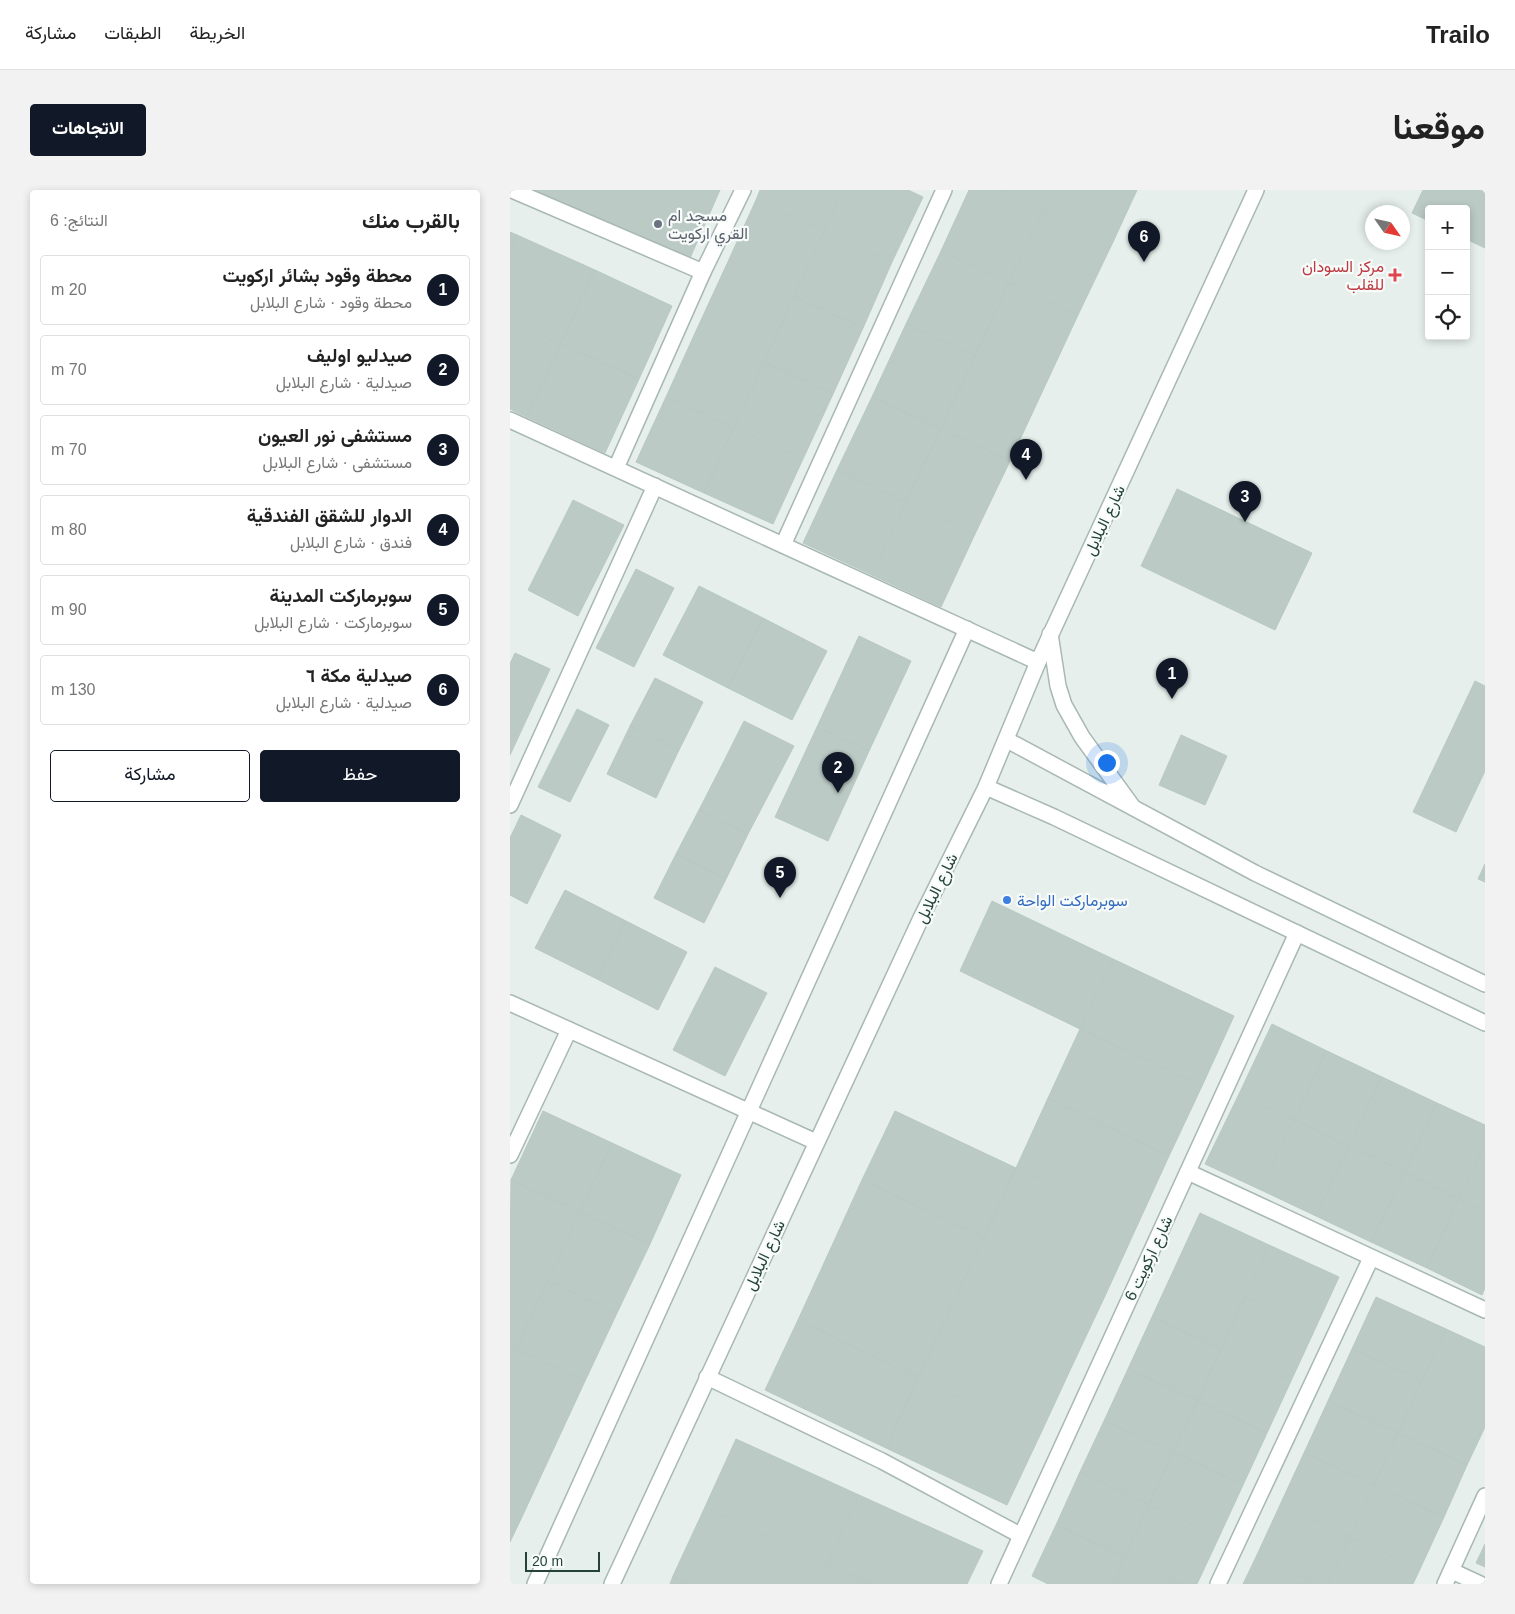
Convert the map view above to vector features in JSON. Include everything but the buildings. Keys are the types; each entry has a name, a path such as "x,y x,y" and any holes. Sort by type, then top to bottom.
{"street":[{"path":"512,190 704,272"},
{"path":"616,468 743,190"},
{"path":"783,545 944,190"},
{"name":"شارع البلابل","path":"612,1584 921,918 986,787 1050,634 1256,190"},
{"path":"510,420 1038,662"},
{"path":"510,805 655,486"},
{"path":"535,1584 967,629"},
{"path":"1050,634 1058,686 1064,705 1082,737 1134,810"},
{"path":"1007,740 1134,810 1272,881 1485,984"},
{"path":"986,787 1054,817 1485,1023"},
{"name":"شارع اركويت 6","path":"1004,1583 1020,1535 1297,933"},
{"path":"510,1003 816,1142"},
{"path":"510,1155 569,1030"},
{"path":"1188,1172 1485,1310"},
{"path":"1218,1584 1371,1258"},
{"path":"707,1377 882,1461 1020,1535"},
{"path":"1480,1584 1448,1577 1485,1496"}],"place":[{"name":"مسجد ام القري اركويت","path":"658,224"},
{"name":"صيدلية مكة ٦","path":"1144,262"},
{"name":"مركز السودان للقلب","path":"1395,275"},
{"name":"الدوار للشقق الفندقية","path":"1026,480"},
{"name":"مستشفى نور العيون","path":"1245,522"},
{"name":"محطة وقود بشائر اركويت","path":"1172,699"},
{"name":"صيدليو اوليف","path":"838,793"},
{"name":"سوبرماركت المدينة","path":"780,898"},
{"name":"سوبرماركت الواحة","path":"1007,900"}]}
